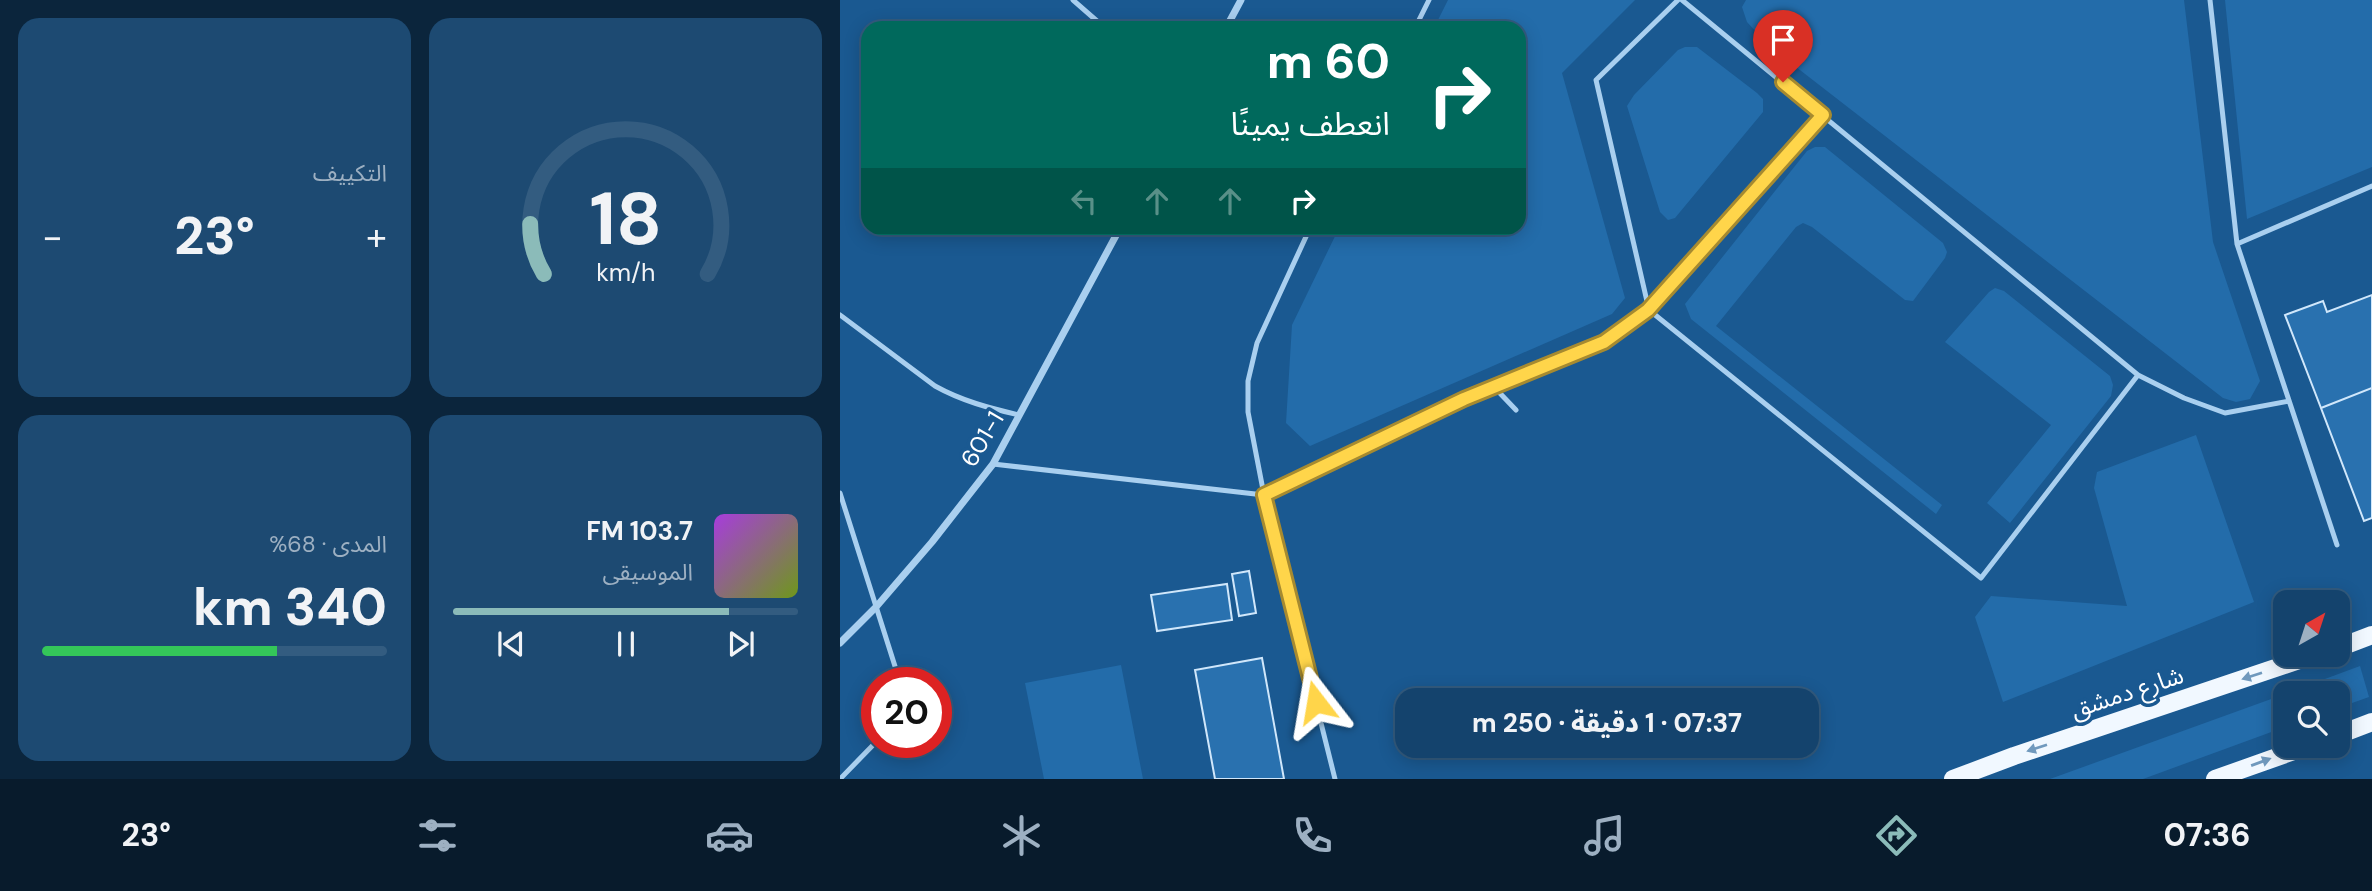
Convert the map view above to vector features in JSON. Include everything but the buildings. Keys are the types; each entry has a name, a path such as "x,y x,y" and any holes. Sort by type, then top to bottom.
{"main road":[{"path":"2350,643 2372,635"},
{"name":"شارع دمشق","path":"1953,779 2278,667"},
{"path":"2350,730 2372,722"},
{"path":"2215,779 2274,758"}],"street":[{"path":"1230,21 1241,0"},
{"name":"601-1","path":"840,643 876,607 932,542 993,464 1116,235"}],"lane":[{"path":"1073,0 1097,21"},
{"path":"1418,21 1429,0"},
{"path":"2138,375 1981,578 1648,310 1596,79 1680,0 2138,375 2184,398 2225,413 2289,401"},
{"path":"2210,0 2237,244 2337,545"},
{"path":"993,464 1264,495 1494,387 1604,342 1648,310 1823,115"},
{"path":"2237,244 2372,186"},
{"path":"1307,235 1257,343 1248,381 1248,412 1264,495 1335,779"},
{"path":"840,315 935,386 982,406 1019,415"},
{"path":"1494,387 1516,410"},
{"path":"840,493 895,667"},
{"path":"840,779 861,757"}],"shaded area":[{"path":"1448,0 1635,0 1562,73 1625,298 1612,314 1310,446 1286,423 1292,325 1336,235 1526,235 1526,21 1438,21"},
{"path":"1746,0 2184,0 2213,242 2260,381 2250,399 2236,402 2223,398 1769,46 1747,22 1742,7"},
{"path":"2225,0 2372,0 2372,167 2247,219"},
{"path":"1697,47 1757,93 1763,99 1763,112 1675,218 1668,220 1660,212 1627,106 1634,95 1678,50"},
{"path":"1815,147 1825,147 1943,243 1947,252 1945,258 1913,301 1905,300 1812,227 1803,223 1796,227 1716,326 1942,505 1936,514 1691,319 1685,304 1807,151"},
{"path":"1995,288 2004,291 2110,376 2113,385 2111,396 2010,523 1987,503 2051,425 1945,342"},
{"path":"2196,435 2254,602 2003,702 1975,617 1991,596 2127,606 2094,488 2097,472"},
{"path":"1121,665 1143,779 1044,779 1025,683"},
{"path":"2360,666 2369,697 2350,704 2350,681 2319,681"},
{"path":"2273,698 2273,731 2143,779 2050,779"}],"route":[{"path":"1316,702 1264,495 1464,399 1604,342 1648,310 1823,115 1783,82"}]}
